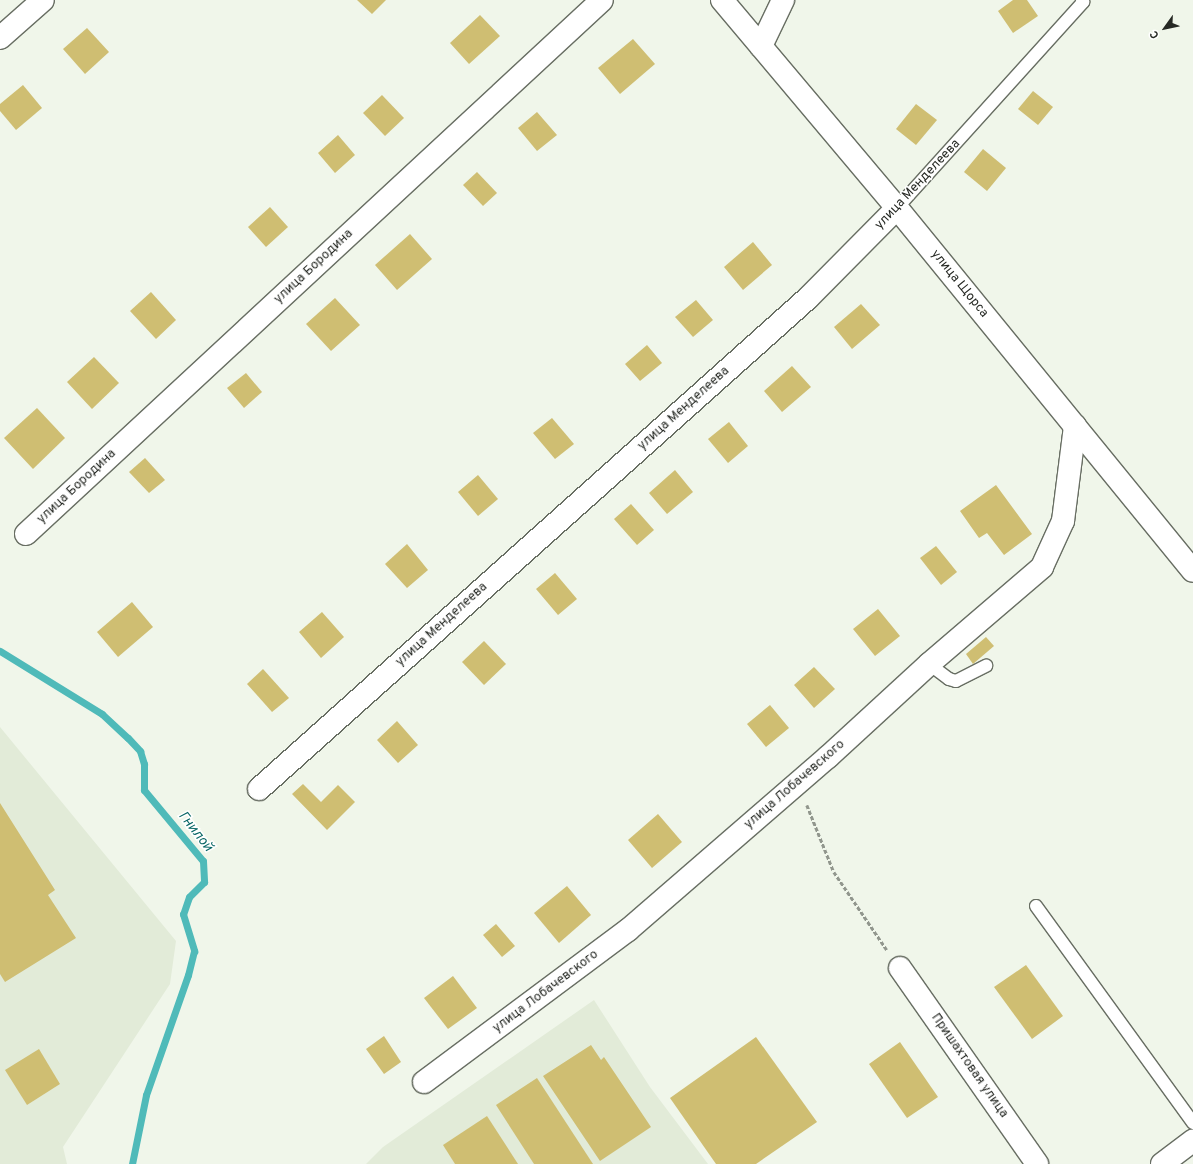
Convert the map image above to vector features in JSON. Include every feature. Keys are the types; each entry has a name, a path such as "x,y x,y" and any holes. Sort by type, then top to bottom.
{"street":[{"path":"0,38 44,0"},
{"name":"улица Бородина","path":"26,534 602,0"},
{"name":"улица Щорса","path":"722,0 897,208 1193,571"},
{"path":"761,46 783,0"},
{"name":"улица Менделеева","path":"259,789 808,298 897,208"},
{"name":"улица Лобачевского","path":"424,1082 628,930 796,784 929,664 1042,568 1063,521 1075,426"},
{"name":"Пришахтовая улица","path":"900,968 1037,1164"},
{"path":"1162,1164 1193,1141"}],"lane":[{"name":"улица Менделеева","path":"897,208 1082,1"},
{"path":"929,664 950,679 956,681 986,666"},
{"path":"1036,906 1193,1123"}],"path":[{"path":"796,784 809,808 834,872 900,968"}],"shaded area":[{"path":"0,727 176,941 170,984 63,1147 67,1164 0,1164"},
{"path":"594,1000 650,1087 708,1164 366,1164 383,1147"}],"building":[{"path":"357,0 386,0 372,14"},
{"path":"1013,0 1027,0 1038,16 1013,33 998,11"},
{"path":"480,15 500,36 469,64 450,43"},
{"path":"87,28 109,52 85,74 63,49"},
{"path":"633,39 655,64 620,94 598,68"},
{"path":"23,85 42,108 16,130 0,111 0,104"},
{"path":"1033,91 1053,107 1038,125 1018,109"},
{"path":"382,95 404,118 385,136 363,113"},
{"path":"916,104 937,120 916,145 896,129"},
{"path":"537,112 557,135 537,151 518,128"},
{"path":"338,135 355,155 335,173 318,153"},
{"path":"983,149 1006,168 987,191 964,172"},
{"path":"477,172 497,193 483,206 463,185"},
{"path":"270,207 288,227 266,247 248,227"},
{"path":"410,234 432,259 397,290 375,265"},
{"path":"753,242 772,265 743,290 724,267"},
{"path":"151,292 176,320 156,339 130,311"},
{"path":"335,298 360,325 331,351 306,324"},
{"path":"696,300 713,320 693,337 675,317"},
{"path":"861,304 880,325 852,349 834,327"},
{"path":"647,345 662,363 640,381 625,364"},
{"path":"94,357 119,383 92,409 67,382"},
{"path":"792,366 811,387 782,412 764,391"},
{"path":"246,373 262,392 244,408 227,388"},
{"path":"37,408 65,438 33,469 4,438"},
{"path":"552,418 574,444 555,459 533,433"},
{"path":"729,422 748,446 728,463 708,439"},
{"path":"145,458 165,480 149,493 129,472"},
{"path":"675,470 693,492 667,514 649,493"},
{"path":"478,475 498,499 478,516 458,492"},
{"path":"996,485 1032,534 1004,555 987,533 979,538 960,511"},
{"path":"631,504 654,530 637,545 614,519"},
{"path":"407,544 428,570 407,588 385,564"},
{"path":"936,546 957,572 941,585 920,558"},
{"path":"555,573 577,599 558,615 536,589"},
{"path":"132,602 153,627 118,657 97,632"},
{"path":"878,609 900,636 875,656 853,629"},
{"path":"322,612 344,637 321,658 299,632"},
{"path":"986,637 994,646 973,664 966,654"},
{"path":"484,641 506,664 484,685 462,662"},
{"path":"814,667 835,689 814,708 794,685"},
{"path":"263,669 289,698 272,712 247,684"},
{"path":"770,705 789,728 766,747 747,724"},
{"path":"397,721 418,745 398,763 377,740"},
{"path":"303,784 321,802 338,785 355,802 327,830 292,794"},
{"path":"0,803 55,890 48,895 76,938 5,982 0,974"},
{"path":"658,814 682,842 652,868 628,840"},
{"path":"567,886 591,915 559,943 534,913"},
{"path":"496,924 515,946 502,957 483,935"},
{"path":"1026,965 1063,1016 1032,1039 994,987"},
{"path":"453,976 477,1008 448,1029 424,998"},
{"path":"384,1036 401,1062 384,1074 366,1049"},
{"path":"756,1037 817,1122 756,1164 716,1164 670,1098"},
{"path":"900,1042 938,1097 907,1118 869,1064"},
{"path":"591,1045 601,1060 604,1057 651,1127 600,1161 543,1076"},
{"path":"39,1049 60,1084 27,1105 5,1070"},
{"path":"537,1078 593,1164 534,1164 496,1105"},
{"path":"487,1116 518,1164 455,1164 443,1145"}],"waterway":[{"name":"Гнилой","path":"0,651 102,714 128,738 140,751 144,764 144,790 203,861 204,882 189,897 183,914 194,951 188,975 146,1095 132,1164"}]}
